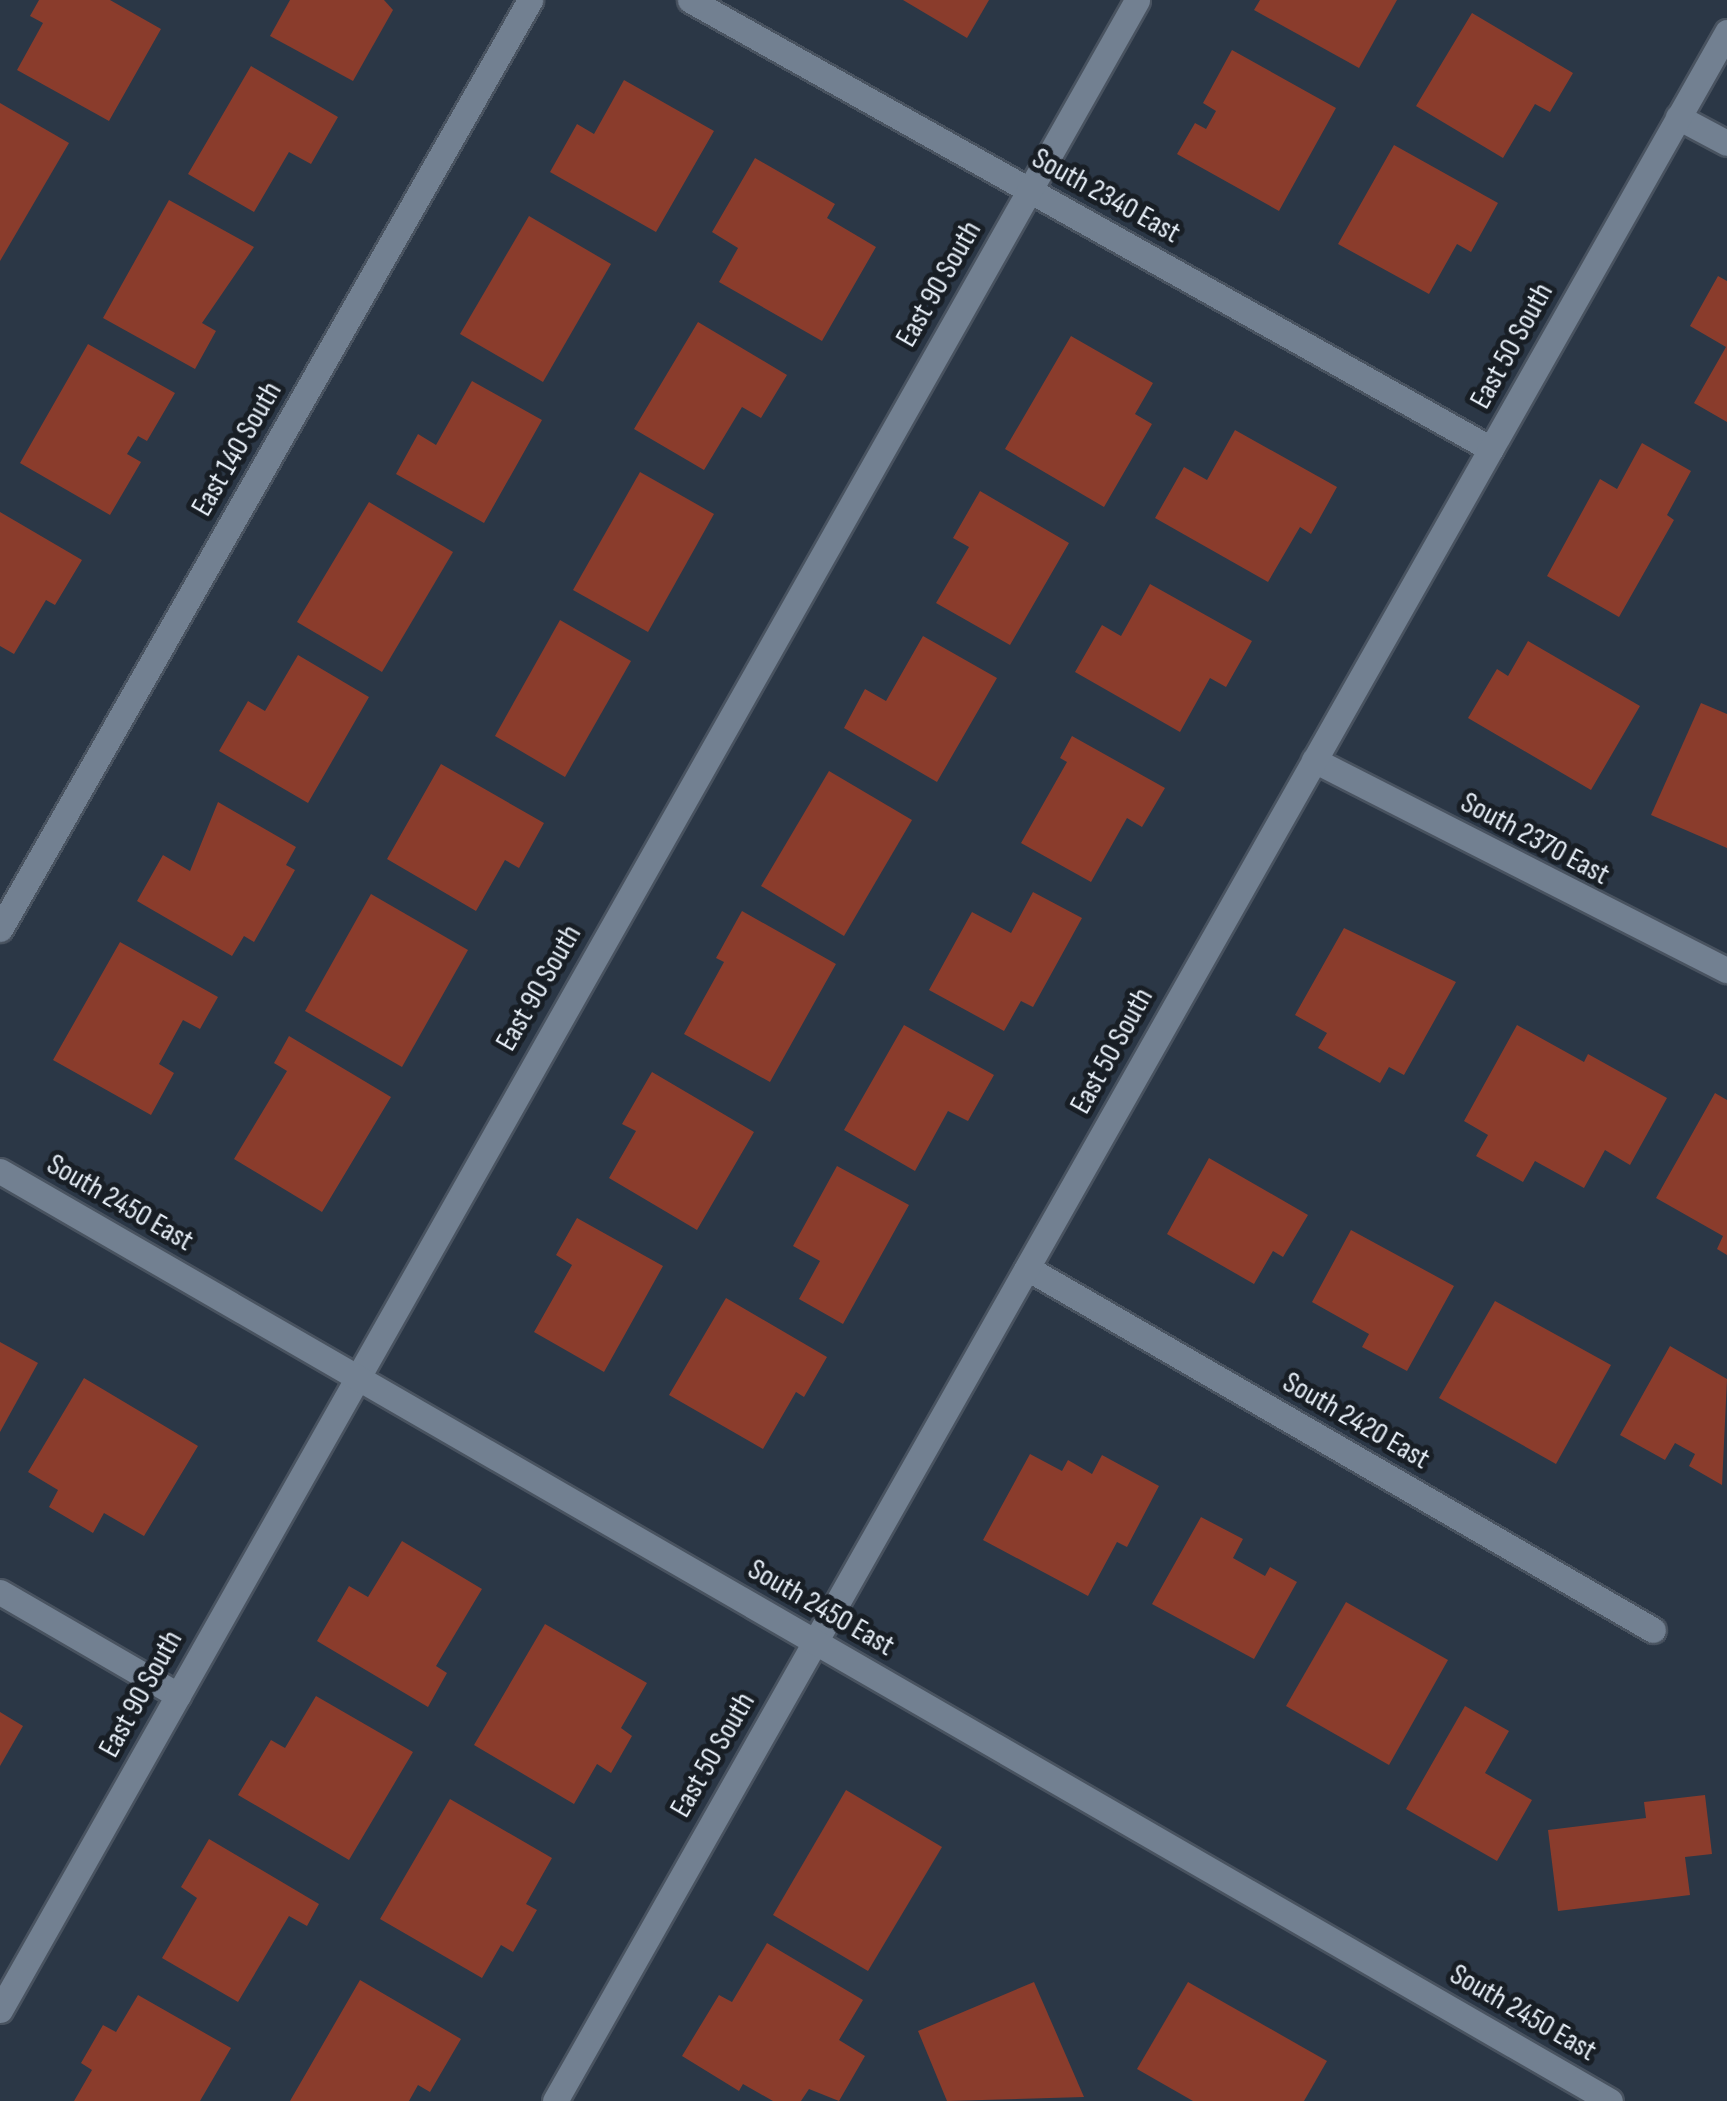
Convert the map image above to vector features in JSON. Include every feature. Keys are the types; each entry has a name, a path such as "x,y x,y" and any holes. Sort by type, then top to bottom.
{"street":[{"name":"East 140 South","path":"0,930 530,0"},
{"name":"South 2340 East","path":"690,0 1491,449"},
{"name":"East 90 South","path":"0,2010 1137,0"},
{"name":"East 50 South","path":"554,2101 1727,32"},
{"path":"1678,117 1727,143"},
{"name":"South 2370 East","path":"1314,760 1710,967 1727,970"},
{"name":"South 2450 East","path":"0,1171 1610,2101"},
{"name":"South 2420 East","path":"1027,1268 1653,1630"},
{"path":"0,1592 178,1695"}],"building":[{"path":"39,0 110,0 161,29 109,121 17,70 43,23 30,16"},
{"path":"290,0 384,0 393,10 353,81 270,36"},
{"path":"903,0 989,0 967,38"},
{"path":"1260,0 1397,0 1359,68 1254,10"},
{"path":"1472,13 1573,73 1550,112 1535,104 1503,158 1416,106"},
{"path":"1232,50 1336,108 1279,211 1177,154 1195,123 1206,129 1216,111 1203,103"},
{"path":"251,66 338,117 311,164 289,152 254,212 188,174"},
{"path":"624,80 714,131 656,232 550,172 577,124 594,134"},
{"path":"0,103 69,143 0,261"},
{"path":"1394,145 1498,203 1471,252 1457,244 1429,294 1338,244"},
{"path":"755,158 835,204 827,218 876,247 822,341 719,282 738,248 712,232"},
{"path":"169,200 254,247 202,323 216,331 195,369 103,318"},
{"path":"529,216 611,264 543,382 460,334"},
{"path":"1718,276 1727,281 1727,422 1694,403 1726,347 1690,326"},
{"path":"698,322 787,375 761,418 742,407 704,470 634,429"},
{"path":"1071,336 1153,383 1135,414 1152,424 1104,507 1005,449"},
{"path":"88,344 175,393 147,441 138,436 127,454 141,462 110,515 20,463"},
{"path":"472,381 542,420 484,523 396,474 418,434 436,445"},
{"path":"1235,430 1337,487 1311,534 1300,527 1268,582 1155,518 1184,467 1207,480"},
{"path":"1642,443 1691,471 1667,515 1674,520 1619,617 1547,576 1600,479 1617,489"},
{"path":"640,472 714,514 648,632 573,590"},
{"path":"980,491 1069,543 1010,645 936,603 969,547 953,538"},
{"path":"369,502 453,552 382,672 297,622"},
{"path":"0,512 82,560 55,605 46,600 14,654 0,646"},
{"path":"1150,584 1252,641 1226,687 1210,678 1180,732 1075,672 1102,625 1121,636"},
{"path":"560,620 631,661 565,777 495,736"},
{"path":"923,636 997,678 937,782 844,728 865,689 886,701"},
{"path":"1528,641 1640,706 1591,790 1468,718 1497,669 1508,676"},
{"path":"298,655 369,697 308,803 219,751 248,701 265,711"},
{"path":"1701,703 1727,714 1727,848 1651,815"},
{"path":"1072,736 1165,788 1142,827 1127,818 1091,882 1021,843 1067,762 1060,758"},
{"path":"441,764 544,823 519,868 505,860 476,911 387,859"},
{"path":"829,771 912,820 844,936 761,886"},
{"path":"218,802 296,847 286,865 295,870 254,942 244,936 232,956 137,901 163,855 190,871"},
{"path":"1033,892 1082,918 1033,1007 1021,1001 1004,1031 929,990 972,912 1011,933"},
{"path":"371,894 468,950 402,1067 305,1011"},
{"path":"742,911 836,964 770,1082 684,1034 724,962 716,958"},
{"path":"1344,928 1456,982 1404,1075 1389,1067 1380,1083 1318,1048 1327,1033 1295,1015"},
{"path":"120,942 218,997 200,1029 183,1020 159,1064 174,1073 151,1115 53,1060"},
{"path":"904,1025 994,1075 968,1121 948,1111 915,1171 844,1130"},
{"path":"1517,1025 1584,1062 1588,1054 1667,1098 1630,1165 1605,1150 1584,1188 1535,1161 1523,1182 1476,1156 1488,1135 1464,1121"},
{"path":"289,1036 391,1097 322,1212 234,1159 287,1071 274,1063"},
{"path":"652,1072 754,1132 697,1230 609,1178 636,1131 622,1124"},
{"path":"1715,1093 1727,1100 1727,1255 1717,1249 1723,1236 1656,1198"},
{"path":"1209,1158 1308,1215 1283,1257 1273,1251 1254,1284 1167,1234"},
{"path":"837,1166 909,1205 843,1324 799,1299 820,1261 793,1246"},
{"path":"577,1218 663,1266 604,1372 534,1332 572,1265 556,1255"},
{"path":"1351,1230 1454,1286 1407,1371 1362,1347 1369,1334 1312,1302"},
{"path":"726,1298 827,1357 804,1397 796,1392 763,1449 669,1395"},
{"path":"1495,1301 1611,1365 1556,1464 1439,1398"},
{"path":"0,1342 38,1363 0,1432"},
{"path":"1670,1346 1727,1379 1722,1485 1689,1466 1695,1454 1675,1443 1665,1460 1620,1435"},
{"path":"84,1378 198,1446 144,1536 104,1513 93,1533 49,1507 58,1490 28,1472"},
{"path":"1030,1454 1062,1471 1068,1460 1092,1474 1102,1455 1159,1486 1127,1547 1117,1542 1088,1596 983,1540"},
{"path":"1201,1517 1243,1539 1233,1558 1265,1576 1270,1567 1297,1582 1254,1659 1152,1604"},
{"path":"402,1541 482,1589 436,1666 447,1673 428,1707 317,1641 349,1586 368,1597"},
{"path":"1346,1602 1448,1660 1389,1765 1286,1706"},
{"path":"545,1624 647,1683 621,1728 632,1736 611,1773 597,1764 574,1804 474,1745"},
{"path":"316,1696 413,1752 349,1860 238,1795 271,1740 285,1748"},
{"path":"1465,1706 1509,1731 1485,1773 1532,1800 1497,1861 1406,1809"},
{"path":"0,1712 23,1726 0,1766"},
{"path":"846,1790 942,1847 868,1971 773,1915"},
{"path":"1705,1795 1712,1854 1685,1857 1690,1895 1558,1911 1548,1830 1646,1818 1644,1802"},
{"path":"450,1799 552,1858 526,1904 537,1910 513,1952 501,1945 482,1978 380,1919"},
{"path":"209,1839 319,1904 307,1926 289,1916 238,2002 162,1958 197,1898 181,1887"},
{"path":"767,1943 863,2000 839,2040 865,2056 839,2101 809,2089 801,2101 773,2101 743,2084 739,2091 682,2056 719,1995 732,2002"},
{"path":"360,1980 461,2039 430,2092 418,2085 409,2101 290,2101"},
{"path":"1034,1982 1084,2097 947,2101 918,2031"},
{"path":"1188,1982 1327,2061 1304,2101 1193,2101 1137,2069"},
{"path":"138,1995 231,2048 200,2101 74,2101 92,2070 81,2063 103,2025 116,2032"}]}
